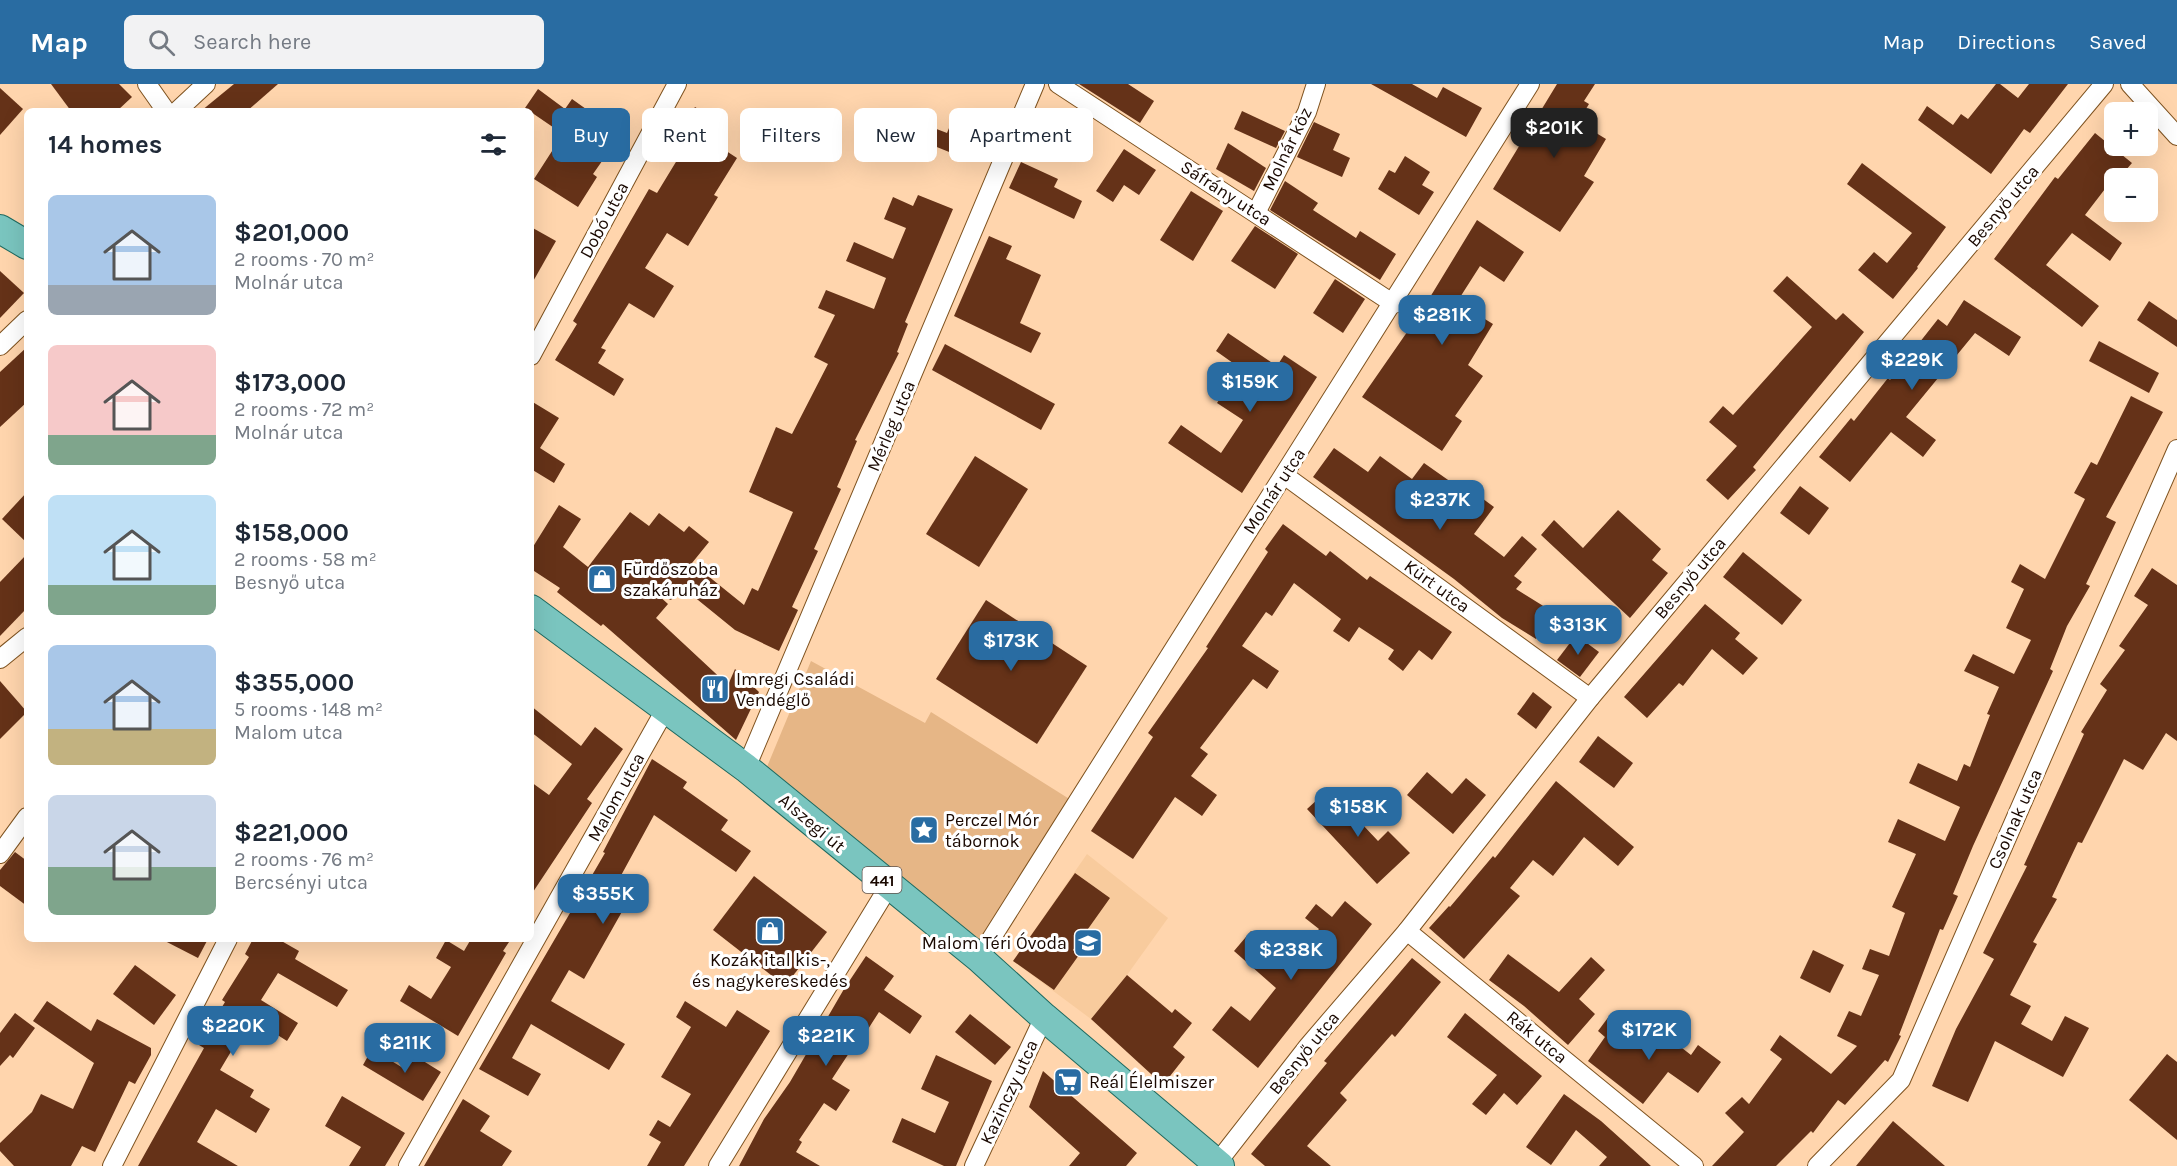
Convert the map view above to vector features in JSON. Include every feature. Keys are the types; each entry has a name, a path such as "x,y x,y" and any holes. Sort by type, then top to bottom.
{"main road":[{"path":"0,229 24,243"},
{"name":"Alszegi út","path":"534,611 746,768 979,958 1044,1017 1218,1164"}],"street":[{"path":"147,84 164,108"},
{"path":"180,108 206,84"},
{"name":"Dobó utca","path":"534,350 677,84"},
{"name":"Mérleg utca","path":"746,768 1035,84"},
{"name":"Sáfrány utca","path":"1058,84 1394,304"},
{"name":"Molnár köz","path":"1256,213 1307,112 1316,84"},
{"name":"Molnár utca","path":"979,958 1394,304 1530,84"},
{"name":"Besnyő utca","path":"1218,1164 1309,1045 1407,931 1590,698 2104,84"},
{"path":"2130,84 2177,136"},
{"path":"0,346 24,323"},
{"name":"Csolnak utca","path":"1817,1166 1900,1080 2177,449"},
{"name":"Kürt utca","path":"1284,475 1590,698"},
{"path":"0,659 24,639"},
{"name":"Malom utca","path":"408,1166 665,710"},
{"path":"0,854 24,821"},
{"path":"718,1166 889,886"},
{"name":"Rák utca","path":"1407,931 1694,1166"},
{"path":"112,1166 226,942"},
{"name":"Kazinczy utca","path":"974,1166 1044,1017"}],"shaded area":[{"path":"811,661 925,723 931,712 1071,800 981,943 764,774"},
{"name":"Malom Téri Óvoda","path":"1087,854 1168,918 1127,975 1091,1019 1013,961"}],"building":[{"path":"51,84 119,84 132,97 120,108 69,108"},
{"path":"234,84 278,84 250,108 205,108"},
{"path":"1079,84 1128,84 1154,101 1140,123"},
{"path":"1371,84 1412,84 1437,98 1443,87 1482,108 1466,137"},
{"path":"1557,84 1595,84 1584,101 1589,104 1578,122 1606,139 1584,176 1594,182 1560,232 1493,189"},
{"path":"1996,84 2000,84 2018,98 2029,84 2068,84 2030,133 2024,129 1991,174 1918,120 1927,106 1953,125 1961,114 1968,119"},
{"path":"0,88 23,109 0,135"},
{"path":"538,89 564,108 552,108 552,126 534,114 534,108 525,108"},
{"path":"572,99 585,108 566,108"},
{"path":"1242,111 1285,131 1276,148 1234,129"},
{"path":"1314,122 1340,134 1333,150 1350,158 1342,177 1297,157"},
{"path":"949,128 949,152 937,147 937,129 947,133"},
{"path":"2095,133 2104,140 2104,156 2123,156 2132,163 2128,168 2104,168 2104,190 2085,215 2122,243 2110,261 2072,233 2046,265 2099,306 2082,327 1994,259 2055,177 2058,179"},
{"path":"1228,143 1266,168 1254,191 1216,169"},
{"path":"1124,149 1156,170 1139,195 1124,185 1113,202 1096,191"},
{"path":"552,151 552,162 601,162 593,174 597,177 578,207 534,179"},
{"path":"728,152 737,158 714,195 718,197 688,246 667,233 645,268 674,286 654,318 629,303 601,348 606,350 598,363 624,379 614,396 555,360 577,324 573,321 649,189 657,193 676,162 728,162"},
{"path":"1405,156 1430,172 1422,185 1434,192 1419,215 1378,189 1389,170 1395,173"},
{"path":"1021,162 1058,179 1054,187 1082,201 1074,219 1009,188"},
{"path":"1862,163 1946,227 1893,299 1858,270 1874,252 1887,263 1912,233 1847,184"},
{"path":"1285,181 1318,203 1313,210 1356,238 1360,231 1396,254 1380,280 1270,210"},
{"path":"1191,191 1223,211 1193,261 1160,240"},
{"path":"918,195 953,209 905,322 908,324 897,352 899,353 855,440 857,441 837,487 841,489 814,549 818,551 792,607 798,610 779,651 735,630 682,587 671,600 657,594 668,604 656,618 728,685 735,669 759,692 736,740 603,624 601,626 557,592 560,588 534,571 534,545 559,505 581,519 563,547 588,567 630,512 649,526 659,513 684,532 689,526 709,542 692,563 744,605 752,588 758,591 793,512 749,492 776,427 792,434 828,364 814,357 835,315 818,308 826,290 874,309 886,278 846,261 854,242 893,259 906,228 884,219 893,197 913,206"},
{"path":"1477,220 1524,252 1504,282 1480,266 1457,302 1493,324 1468,365 1483,376 1455,416 1462,421 1442,451 1362,397 1421,312"},
{"path":"1255,226 1298,254 1275,289 1231,261"},
{"path":"534,229 556,241 534,280"},
{"path":"989,236 1012,246 1006,259 1041,275 1020,323 1041,333 1031,353 954,316"},
{"path":"0,271 24,293 0,318"},
{"path":"1787,276 1836,320 1843,313 1864,332 1753,467 1756,470 1728,500 1706,480 1737,446 1709,422 1723,406 1733,415 1812,327 1773,291"},
{"path":"1335,279 1365,299 1343,333 1313,313"},
{"path":"1964,300 2021,337 2009,356 1975,333 1906,417 1936,440 1923,457 1891,432 1850,482 1819,457 1851,418 1854,421 1888,378 1890,380 1938,319 1947,326"},
{"path":"2149,301 2177,320 2177,347 2137,320"},
{"path":"1228,333 1277,366 1284,355 1317,377 1242,493 1168,443 1181,425 1221,453 1243,420 1217,403 1240,368 1216,351"},
{"path":"2099,341 2159,373 2149,393 2089,361"},
{"path":"945,344 1055,404 1041,430 932,370"},
{"path":"24,350 24,405 0,427 0,372"},
{"path":"2131,396 2163,412 2106,517 2116,522 2086,584 2090,586 2067,626 2050,669 2053,671 1973,846 1953,894 1958,896 1943,930 1940,929 1899,1035 1901,1036 1888,1062 1885,1060 1845,1105 1838,1100 1813,1133 1811,1131 1776,1166 1712,1166 1744,1132 1725,1113 1742,1097 1749,1104 1782,1059 1770,1050 1780,1035 1831,1074 1857,1046 1837,1036 1849,1011 1861,1016 1879,975 1862,969 1870,949 1889,956 1905,913 1892,907 1916,854 1888,842 1898,819 1945,841 1960,807 1909,783 1918,763 1957,781 1964,764 1970,767 1990,715 1987,714 1999,687 1964,671 1973,654 2014,674 2031,640 2006,628 2024,589 2011,582 2020,564 2045,579 2085,499 2074,493 2091,462 2097,465"},
{"path":"534,403 559,418 540,448 565,464 554,483 534,471"},
{"path":"1334,448 1368,472 1380,456 1412,479 1424,463 1468,494 1471,490 1494,507 1474,534 1504,557 1522,536 1537,549 1514,576 1522,582 1516,589 1553,612 1536,639 1502,618 1454,579 1313,477"},
{"path":"975,456 1028,489 979,567 926,534"},
{"path":"1800,486 1829,508 1809,535 1780,513"},
{"path":"24,495 24,540 2,519"},
{"path":"1618,510 1661,549 1652,560 1668,573 1630,618 1541,535 1554,520 1583,548"},
{"path":"1283,524 1326,556 1330,551 1367,580 1370,576 1452,632 1432,660 1419,650 1403,671 1388,659 1394,650 1359,627 1349,642 1333,631 1341,619 1294,583 1272,616 1266,612 1242,646 1279,671 1267,689 1253,679 1200,748 1208,754 1191,776 1217,795 1202,816 1175,797 1133,859 1091,831 1153,737 1148,733 1208,648 1206,647 1268,552 1265,549"},
{"path":"1743,552 1802,600 1782,625 1723,577"},
{"path":"24,557 24,611 0,636 0,582"},
{"path":"2152,568 2177,585 2177,741 2166,733 2143,770 2124,759 2082,843 2078,842 2052,897 2057,899 2033,942 2037,944 2010,995 2031,1006 2021,1024 2052,1041 2065,1016 2089,1028 2063,1077 1995,1041 1968,1102 1932,1086 1956,1029 1994,959 1983,953 2027,866 2024,865 2084,734 2081,732 2107,690 2100,684 2125,650 2119,646 2148,605 2134,596"},
{"path":"986,600 1087,666 1037,744 936,679"},
{"path":"1705,604 1740,633 1735,639 1758,658 1743,675 1712,649 1683,686 1679,683 1647,718 1624,697"},
{"path":"1576,635 1599,652 1580,677 1557,660"},
{"path":"0,681 24,709 24,715 0,739"},
{"path":"1533,692 1552,707 1536,729 1517,714"},
{"path":"534,708 581,746 595,727 623,749 587,799 592,803 534,890 534,784 549,795 572,764 534,734"},
{"path":"1598,736 1633,763 1614,788 1579,762"},
{"path":"652,759 687,782 683,788 728,820 721,830 751,851 736,872 654,815 612,892 628,901 584,979 569,970 551,1001 625,1044 609,1070 531,1024 512,1058 541,1074 528,1096 479,1069 605,853 603,852"},
{"path":"1427,772 1452,794 1466,778 1486,795 1453,834 1407,795"},
{"path":"1556,781 1634,847 1618,866 1584,837 1553,876 1533,860 1510,888 1520,896 1464,959 1429,928 1493,856 1495,858"},
{"path":"1329,789 1378,841 1388,831 1410,853 1377,884 1307,809"},
{"path":"15,852 24,859 24,904 0,886 0,870"},
{"path":"1075,873 1110,898 1073,950 1079,955 1054,990 1013,961"},
{"name":"Kozák ital kis-, és nagykereskedés","path":"754,876 827,932 785,986 713,930"},
{"path":"1345,901 1372,924 1258,1068 1212,1030 1231,1006 1250,1021 1276,988 1234,951 1251,931 1288,964 1319,929 1305,918 1316,904 1332,917"},
{"path":"167,942 206,942 198,958"},
{"path":"251,942 283,942 299,951 295,959 348,990 337,1007 278,973 261,1000 298,1023 287,1041 251,1018 220,1070 254,1090 250,1097 270,1109 256,1133 216,1109 197,1142 238,1166 138,1166 204,1048 199,1045 225,1002 222,1000 249,957 245,954"},
{"path":"445,942 449,942 464,951 469,942 509,942 503,951 506,953 458,1036 400,1001 409,985 431,999 451,967 436,958"},
{"path":"1813,950 1844,965 1830,993 1800,978"},
{"path":"1508,954 1559,992 1591,957 1605,970 1579,999 1595,1014 1568,1045 1524,1006 1489,980"},
{"path":"866,956 894,976 884,990 922,1016 910,1034 879,1012 854,1051 851,1050 832,1079 850,1090 836,1111 824,1103 799,1140 802,1142 796,1152 820,1166 739,1166 764,1119 790,1082"},
{"path":"1412,958 1441,982 1395,1037 1392,1034 1340,1093 1347,1100 1307,1146 1331,1166 1265,1166 1251,1154 1327,1063 1324,1061"},
{"path":"135,965 176,995 154,1025 113,994"},
{"path":"1127,975 1172,1013 1175,1009 1192,1023 1173,1047 1185,1057 1163,1085 1091,1019"},
{"path":"47,1001 91,1031 97,1019 151,1048 151,1055 135,1084 129,1081 95,1152 82,1146 71,1166 14,1166 0,1151 0,1143 32,1112 41,1094 73,1109 94,1063 33,1021"},
{"path":"685,1001 726,1027 737,1010 770,1031 684,1166 647,1166 661,1142 649,1135 658,1120 670,1127 691,1094 661,1077 691,1027 676,1017"},
{"path":"15,1013 35,1028 13,1058 10,1055 0,1066 0,1033"},
{"path":"1465,1013 1542,1076 1517,1105 1504,1093 1486,1115 1472,1104 1497,1075 1447,1037"},
{"path":"970,1014 1011,1047 995,1065 955,1032"},
{"path":"1610,1015 1643,1042 1655,1027 1691,1055 1698,1045 1721,1062 1698,1093 1668,1072 1643,1104 1588,1061 1605,1037 1598,1031"},
{"path":"372,1049 403,1068 412,1054 441,1072 423,1101 363,1065"},
{"path":"2167,1054 2177,1062 2177,1140 2129,1100"},
{"path":"936,1055 992,1081 956,1166 944,1166 892,1142 902,1118 935,1133 949,1102 921,1089"},
{"path":"1043,1071 1137,1153 1126,1166 1069,1166 1080,1153 1029,1107"},
{"path":"1564,1094 1601,1121 1651,1166 1599,1166 1607,1157 1576,1130 1551,1165 1526,1147"},
{"path":"342,1096 405,1133 385,1166 349,1166 361,1147 325,1126"},
{"path":"463,1099 490,1116 480,1131 512,1151 502,1166 424,1166"},
{"path":"1893,1121 1945,1166 1856,1166"}],"place":[{"name":"Fürdőszoba szakáruház","path":"602,579"},
{"name":"Imregi Családi Vendéglő","path":"715,689"},
{"name":"Perczel Mór tábornok","path":"924,830"},
{"name":"Kozák ital kis-, és nagykereskedés","path":"770,931"},
{"name":"Malom Téri Óvoda","path":"1088,943"},
{"name":"Reál Élelmiszer","path":"1068,1082"}]}
